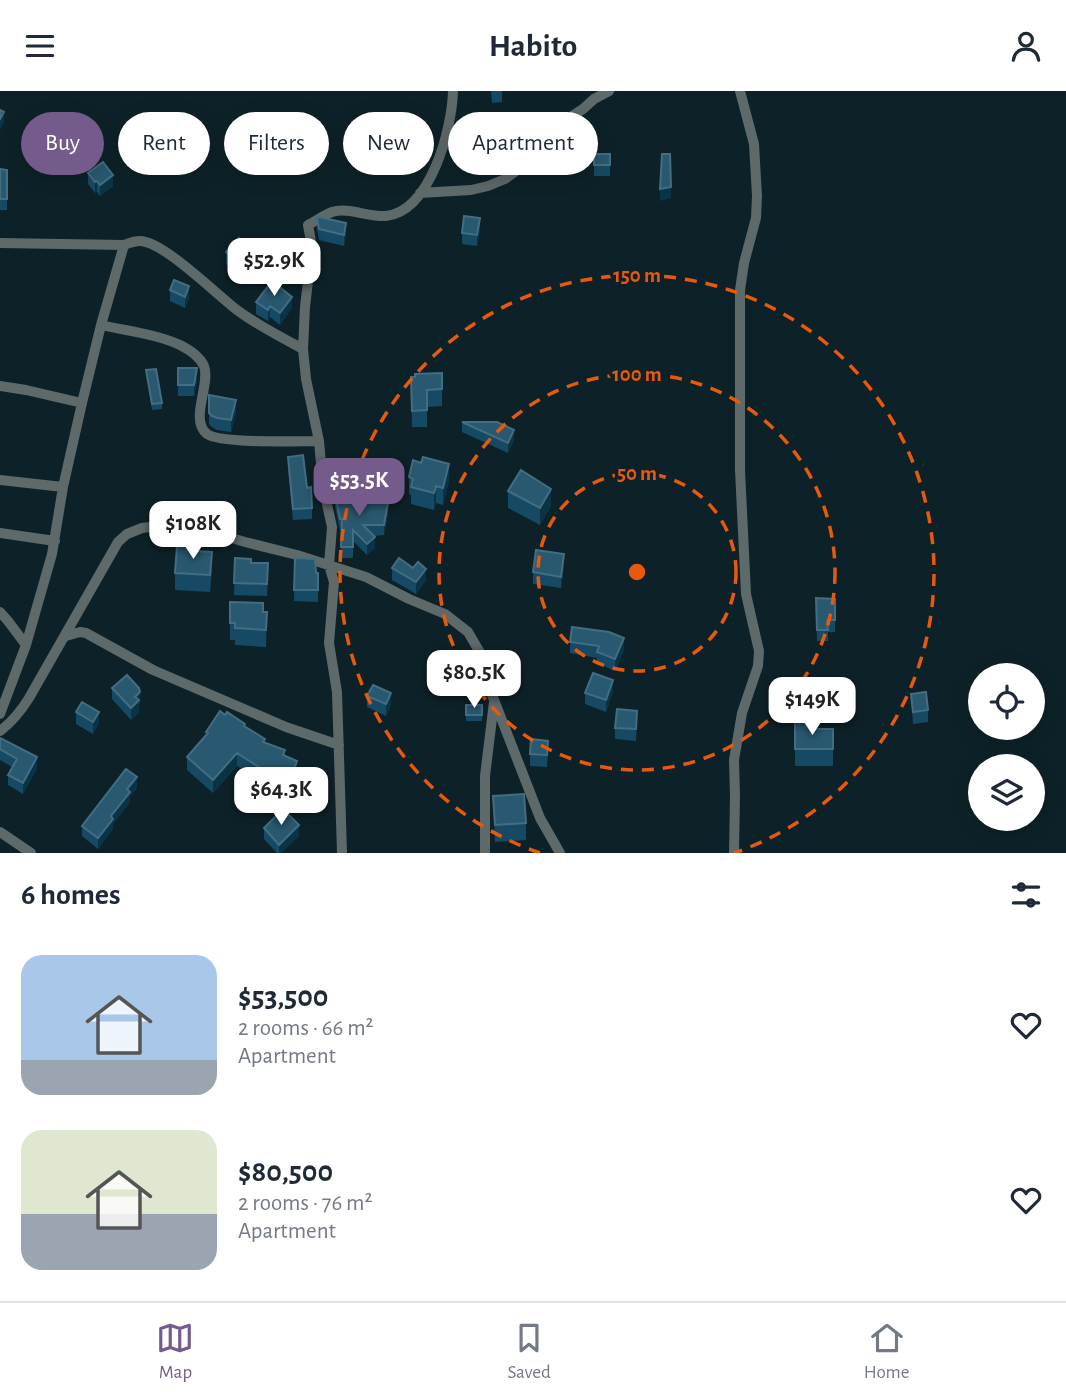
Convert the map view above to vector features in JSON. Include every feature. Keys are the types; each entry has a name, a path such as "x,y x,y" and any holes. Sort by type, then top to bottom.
{"street":[{"path":"342,853 338,692 329,643 334,582 329,565 332,527 323,486 319,441 306,379 303,349 304,307 312,247 308,225 334,212 374,216 399,213 420,193 437,164 452,107 453,91"},
{"path":"420,193 471,190 505,179 543,149 562,122 610,91"},
{"path":"734,853 734,760 742,713 758,666 759,651 746,594 740,470 740,290 756,218 757,196 754,144 740,91"},
{"path":"0,243 124,245 141,241 152,244 178,261 238,310 275,335 303,349"},
{"path":"0,714 26,645 55,541 63,487 82,403 124,245"},
{"path":"101,325 181,345 196,355 204,366 200,420 201,428 207,434 216,438 262,441 319,441"},
{"path":"0,386 82,403"},
{"path":"0,480 63,487"},
{"path":"0,731 19,713 118,542 127,534 142,528 181,523 366,577 445,614 468,632 482,656 494,701 540,818 559,853"},
{"path":"0,533 55,541"},
{"path":"0,612 26,645"},
{"path":"66,636 86,633 153,670 286,727 339,745"},
{"path":"485,853 485,776 494,701"},
{"path":"0,832 31,853"}],"building":[{"path":"598,154 610,154 610,165 598,165"},
{"path":"662,154 670,154 671,187 660,189"},
{"path":"104,163 113,175 100,185 90,175 104,175"},
{"path":"0,169 7,170 7,199 0,199"},
{"path":"464,216 480,218 477,235 462,233"},
{"path":"319,217 346,223 344,235 319,229"},
{"path":"239,238 249,247 236,262 226,252"},
{"path":"174,280 189,286 185,297 170,290"},
{"path":"272,281 292,297 280,313 270,306 268,310 256,302"},
{"path":"178,368 197,368 194,385 178,385"},
{"path":"156,369 162,403 152,404 146,370"},
{"path":"442,373 442,389 427,390 427,410 412,411 411,377 415,377 415,374"},
{"path":"209,395 236,400 231,420 217,418 209,413"},
{"path":"462,422 497,422 514,430 508,443"},
{"path":"303,455 307,488 311,487 312,508 293,509 288,457"},
{"path":"423,457 449,464 443,488 436,486 434,493 411,487 413,479 409,477 413,460 421,463"},
{"path":"521,470 551,489 540,508 508,491"},
{"path":"335,495 362,496 361,500 388,503 384,525 363,525 375,537 367,544 353,530 353,547 341,547 342,519"},
{"path":"177,546 197,547 196,551 212,552 210,575 175,573"},
{"path":"536,550 564,554 561,577 533,572"},
{"path":"235,558 251,559 251,563 268,563 267,584 234,583"},
{"path":"295,558 315,559 318,590 294,590"},
{"path":"399,558 413,568 418,562 426,569 416,582 392,568"},
{"path":"816,598 835,599 835,620 827,620 828,630 817,630"},
{"path":"230,602 263,603 263,612 267,612 266,630 235,628 235,623 230,623"},
{"path":"572,627 609,632 624,638 615,659 597,652 599,646 570,642"},
{"path":"593,673 613,680 606,700 585,693"},
{"path":"127,675 140,692 135,697 139,700 131,708 112,688"},
{"path":"373,685 391,693 386,704 367,696"},
{"path":"926,692 928,710 913,712 911,694"},
{"path":"82,702 99,712 93,722 76,712"},
{"path":"466,705 482,705 482,715 466,715"},
{"path":"617,709 637,711 636,729 615,728"},
{"path":"220,711 225,715 227,712 265,739 263,742 285,750 283,755 297,761 290,780 265,771 237,753 213,780 187,757 208,733 206,732"},
{"path":"795,720 811,720 811,729 833,729 833,749 795,749"},
{"path":"0,738 37,757 23,783 8,775 17,759 0,749"},
{"path":"531,739 548,741 547,755 530,754"},
{"path":"126,769 137,777 127,789 130,792 111,816 113,819 98,838 82,826"},
{"path":"524,794 526,823 495,825 493,796"},
{"path":"283,809 299,825 279,845 264,828"}]}
